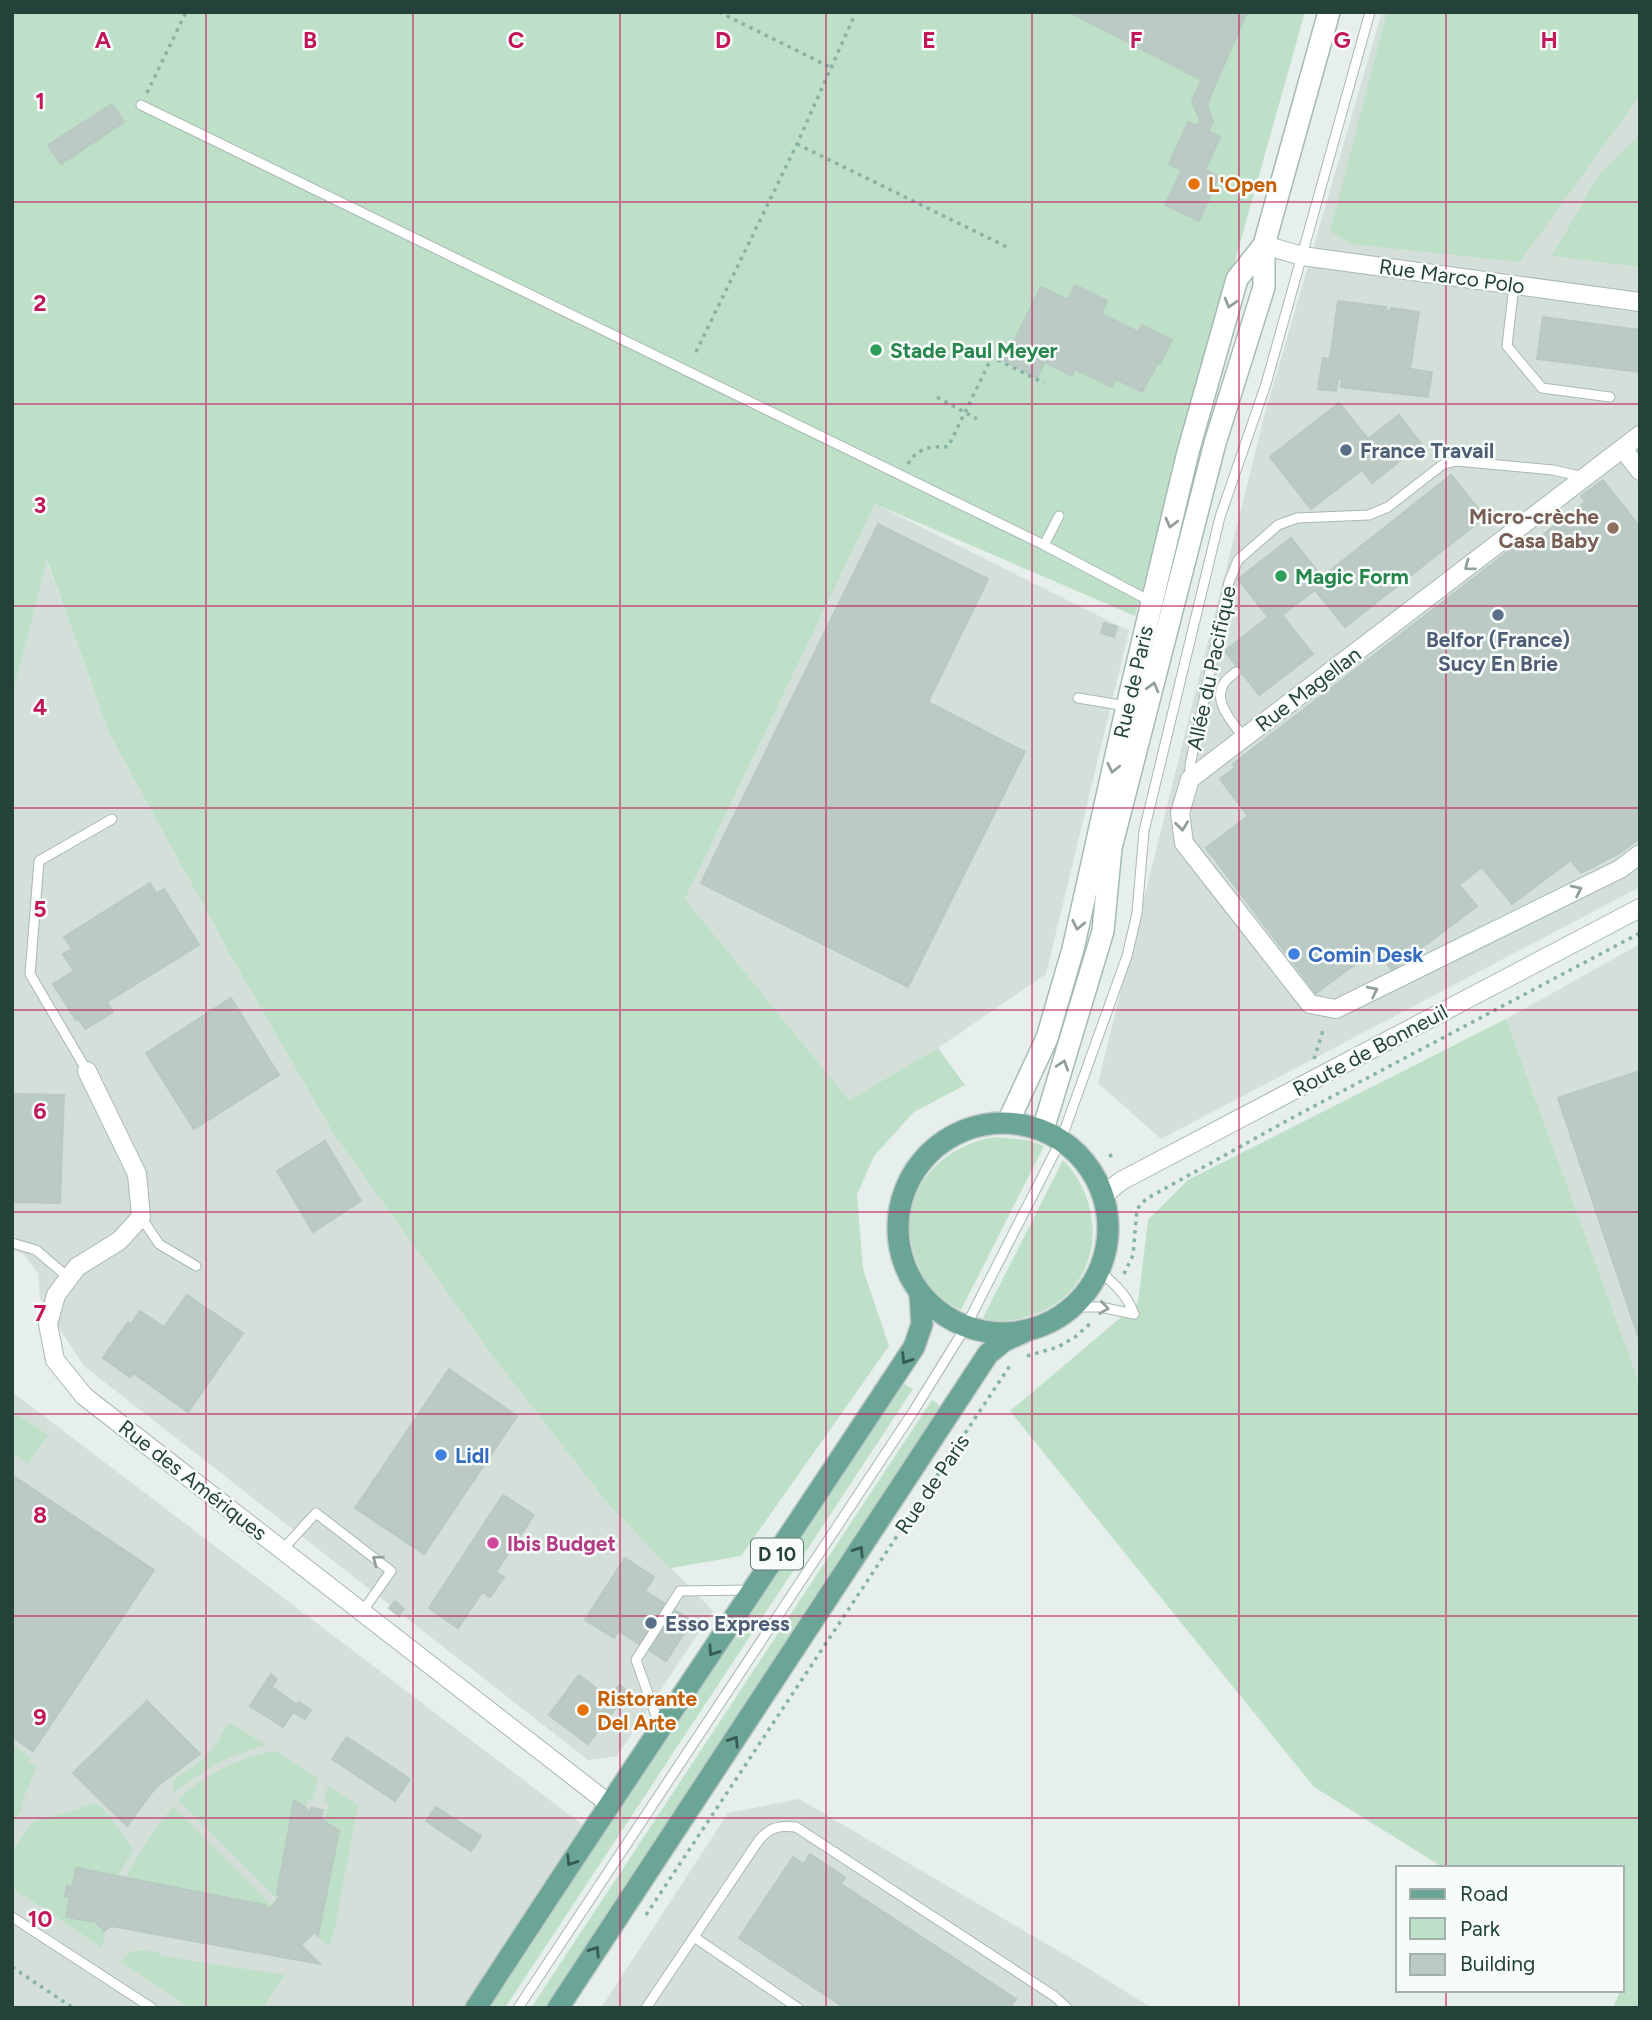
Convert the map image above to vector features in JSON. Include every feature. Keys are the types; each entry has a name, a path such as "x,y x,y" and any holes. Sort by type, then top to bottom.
{"main road":[{"name":"Rue de Paris","path":"1009,1122 1047,1038 1136,712 1171,620 1216,443 1264,287 1264,245 1329,12"},
{"name":"Rue de Paris","path":"1052,1135 1102,931 1111,848 1136,712 1152,601 1188,452 1237,279 1264,245"},
{"path":"1009,1122 1052,1135 1079,1154 1094,1173 1104,1195 1109,1234 1099,1271 1074,1307 1051,1323 1024,1332 995,1334 965,1328 948,1320 920,1295 905,1269 897,1239 899,1209 909,1180 926,1155 950,1136 978,1125 1009,1122"},
{"name":"D 10","path":"476,2008 608,1803 661,1729 914,1347 922,1324 920,1295"},
{"name":"Rue de Paris","path":"558,2008 988,1354 1024,1332"}],"street":[{"name":"Rue Marco Polo","path":"1264,245 1302,256 1640,302"},
{"name":"Rue Magellan","path":"1190,779 1640,435"},
{"path":"1623,449 1640,471"},
{"path":"1190,779 1180,813 1184,843 1318,1005 1336,1009 1620,869 1640,854"},
{"name":"Route de Bonneuil","path":"1104,1195 1121,1181 1640,908"},
{"path":"87,1071 137,1174 141,1217"},
{"name":"Rue des Amériques","path":"141,1217 119,1241 77,1267 56,1295 48,1324 55,1360 84,1396 608,1803"}],"lane":[{"path":"518,2008 913,1412 965,1328 1052,1135 1127,956 1136,913 1144,831 1220,517 1266,384 1370,12"},
{"path":"141,105 1044,545 1152,601 1171,620"},
{"path":"1514,285 1507,346 1542,388 1609,397"},
{"name":"Allée du Pacifique","path":"1190,779 1190,765 1229,582 1238,560 1278,525 1297,518 1369,515 1388,507 1441,465 1456,461 1553,470 1586,477"},
{"path":"1044,545 1059,516"},
{"path":"1236,672 1223,684 1221,695 1225,711 1244,738"},
{"path":"1078,698 1136,712"},
{"path":"87,1071 30,974 39,861 112,819"},
{"path":"141,1217 159,1244 196,1266"},
{"path":"12,1243 36,1250 69,1278"},
{"path":"1074,1307 1106,1308 1134,1314 1129,1301 1118,1287 1099,1271"},
{"path":"282,1550 316,1513 391,1571 362,1612"},
{"path":"661,1729 636,1660 680,1591 753,1590"},
{"path":"646,2008 769,1829 782,1826 796,1827 1054,1996 1067,2008"},
{"path":"12,1917 152,2008"},
{"path":"694,1937 798,2008"}],"path":[{"path":"141,105 187,12"},
{"path":"719,12 832,68"},
{"path":"696,352 797,144 856,12"},
{"path":"797,144 1011,249"},
{"path":"912,457 926,448 948,447 992,358 1044,383"},
{"path":"937,397 977,419"},
{"name":"Route de Bonneuil","path":"1138,1209 1153,1195 1290,1119 1640,933"},
{"path":"1314,1059 1322,1039 1318,1005"},
{"path":"1118,1287 1133,1255 1138,1209 1129,1200"},
{"path":"1022,1357 1058,1347 1075,1337 1106,1308"},
{"name":"Rue de Paris","path":"646,1916 1010,1364 1016,1360"},
{"path":"12,1967 73,2008"}],"shaded area":[{"path":"1382,12 1640,12 1640,887 1161,1139 1098,1083 1264,417"},
{"path":"875,504 1129,631 1046,974 938,1048 849,1100 685,899"},
{"path":"46,559 109,733 237,967 333,1133 497,1362 608,1504 713,1611 617,1756 588,1760 84,1366 40,1299 38,1273 24,1254 12,1250 12,696"},
{"path":"1640,944 1640,1384 1506,1019"},
{"path":"12,1392 584,1826 463,2008 12,2008"},
{"path":"799,1799 1152,2008 601,2008 728,1813"}],"green space":[{"path":"12,12 1305,12 1135,616 875,504 685,899 849,1100 938,1048 965,1085 914,1112 874,1156 857,1195 863,1269 889,1346 741,1556 670,1568 608,1504 497,1362 333,1133 237,967 109,733 47,560 12,696"},
{"path":"1387,12 1640,12 1640,95 1520,262 1351,244 1330,231"},
{"path":"1640,135 1640,267 1552,256 1598,176"},
{"path":"1506,1019 1640,1384 1640,2008 1613,2008 1620,1992 1624,1992 1625,1980 1624,1866 1441,1866 1314,1787 1010,1411 1138,1303 1148,1220 1188,1180"},
{"path":"995,1137 1028,1140 1044,1146 961,1310 937,1293 920,1269 912,1246 910,1224 913,1203 922,1183 935,1167 952,1153 972,1143"},
{"path":"1063,1160 1078,1180 1088,1202 1092,1225 1091,1248 1084,1270 1072,1289 1054,1305 1018,1319 1000,1321 983,1318"},
{"path":"902,1383 913,1389 505,2008 489,2008"},
{"path":"932,1400 942,1407 545,2008 531,2008"},
{"path":"12,1411 48,1435 28,1464 12,1453"},
{"path":"228,1724 266,1745 217,1764 174,1793 173,1780 207,1755"},
{"path":"12,1745 31,1757 29,1762 37,1767 25,1794 21,1812 12,1827"},
{"path":"275,1751 318,1779 313,1799 309,1799 305,1808 294,1801 277,1892 280,1897 278,1900 178,1800 199,1782 223,1768"},
{"path":"328,1786 358,1805 329,1946 318,1936 339,1831 324,1820 329,1803 324,1801"},
{"path":"97,1803 133,1850 118,1876 76,1869 72,1887 66,1896 70,1897 66,1917 89,1921 102,1927 105,1938 101,1947 12,1888 12,1851 30,1825"},
{"path":"173,1806 272,1905 269,1909 125,1878 150,1836"},
{"path":"141,1950 160,1953 161,1956 285,1975 263,2008 190,2008 120,1962 129,1952"}],"building":[{"path":"1069,12 1078,12 1203,76 1202,80"},
{"path":"1078,12 1247,12 1216,83"},
{"path":"1203,76 1216,83 1207,104 1213,122 1208,132 1197,126 1200,120 1192,102"},
{"path":"112,104 124,122 61,164 48,145"},
{"path":"1188,122 1220,137 1205,170 1219,177 1199,221 1165,205 1182,170 1169,164"},
{"path":"1075,285 1107,301 1101,314 1138,332 1142,325 1172,340 1160,364 1147,357 1142,369 1152,374 1142,392 1116,379 1112,387 1075,369 1072,376 1045,362 1037,378 1004,361 1041,287 1068,300"},
{"path":"1338,301 1386,307 1385,310 1391,311 1391,308 1419,312 1410,369 1432,372 1428,397 1341,387 1342,379 1338,379 1336,391 1318,389 1323,358 1330,359"},
{"path":"1543,317 1640,330 1640,372 1537,359"},
{"path":"1147,357 1158,362 1152,374 1142,369"},
{"name":"France Travail","path":"1339,403 1368,439 1399,415 1421,444 1372,483 1362,470 1311,509 1270,457"},
{"path":"1451,475 1485,517 1345,627 1315,590 1282,615 1313,654 1259,695 1225,651 1268,617 1238,579 1291,538 1322,577"},
{"path":"1603,480 1640,527 1640,838 1618,854 1581,873 1571,860 1512,904 1482,867 1459,885 1477,906 1392,970 1376,949 1316,993 1206,848 1248,816 1220,779 1236,767 1233,764 1527,537 1532,543 1585,502 1581,496"},
{"path":"878,524 988,579 928,702 1025,752 908,987 701,883"},
{"path":"1104,623 1117,627 1114,637 1101,633"},
{"path":"150,883 157,895 72,949 64,937"},
{"path":"164,889 199,945 107,1002 113,1012 85,1029 56,985 84,968 72,949"},
{"path":"72,949 84,968 56,985 78,1019 76,1020 53,984 74,971 63,954"},
{"path":"231,998 272,1064 209,1104 189,1071 166,1085 146,1053"},
{"path":"272,1064 279,1075 194,1129 187,1118"},
{"path":"189,1071 209,1104 187,1118 166,1085"},
{"path":"1640,1071 1640,1342 1558,1098"},
{"path":"12,1094 64,1095 60,1203 12,1202"},
{"path":"325,1141 361,1201 313,1232 277,1171"},
{"path":"187,1295 243,1333 188,1412 133,1373 130,1377 103,1358 140,1311 164,1327"},
{"path":"128,1322 131,1324 119,1341 116,1339"},
{"name":"Lidl","path":"449,1369 517,1416 424,1554 406,1542 415,1530 364,1495"},
{"path":"12,1475 154,1570 33,1751 12,1737"},
{"path":"364,1495 415,1530 406,1542 355,1508"},
{"name":"Ibis Budget","path":"503,1495 534,1515 458,1628 429,1608"},
{"path":"625,1558 654,1577 614,1638 585,1620"},
{"path":"496,1572 504,1577 490,1597 482,1592"},
{"path":"645,1591 692,1621 666,1661 619,1631"},
{"path":"395,1601 404,1609 399,1616 389,1608"},
{"path":"271,1674 277,1679 272,1687 297,1705 299,1702 311,1710 305,1719 293,1712 283,1727 250,1706"},
{"name":"Ristorante Del Arte","path":"579,1675 618,1705 588,1744 549,1715"},
{"path":"619,1685 629,1692 622,1701 612,1693"},
{"path":"147,1701 200,1754 156,1787 127,1826 73,1773"},
{"path":"347,1737 410,1779 395,1801 332,1759"},
{"path":"294,1800 311,1812 311,1808 323,1810 321,1819 339,1831 318,1936 315,1932 301,1945 320,1964 111,1926 104,1931 96,1922 66,1917 70,1897 65,1896 67,1886 72,1887 76,1868 265,1905 269,1909 280,1897 277,1893"},
{"path":"436,1807 481,1836 471,1851 426,1821"},
{"path":"810,1854 845,1877 841,1884 1016,1999 1010,2008 845,2008 739,1938 793,1857 804,1864"}],"place":[{"name":"L'Open","path":"1194,184"},
{"name":"Stade Paul Meyer","path":"876,350"},
{"name":"France Travail","path":"1346,450"},
{"name":"Micro-crèche Casa Baby","path":"1613,528"},
{"name":"Magic Form","path":"1281,576"},
{"name":"Belfor (France) Sucy En Brie","path":"1498,615"},
{"name":"Comin Desk","path":"1294,954"},
{"name":"Lidl","path":"441,1455"},
{"name":"Ibis Budget","path":"493,1543"},
{"name":"Esso Express","path":"651,1623"},
{"name":"Ristorante Del Arte","path":"583,1710"}]}
